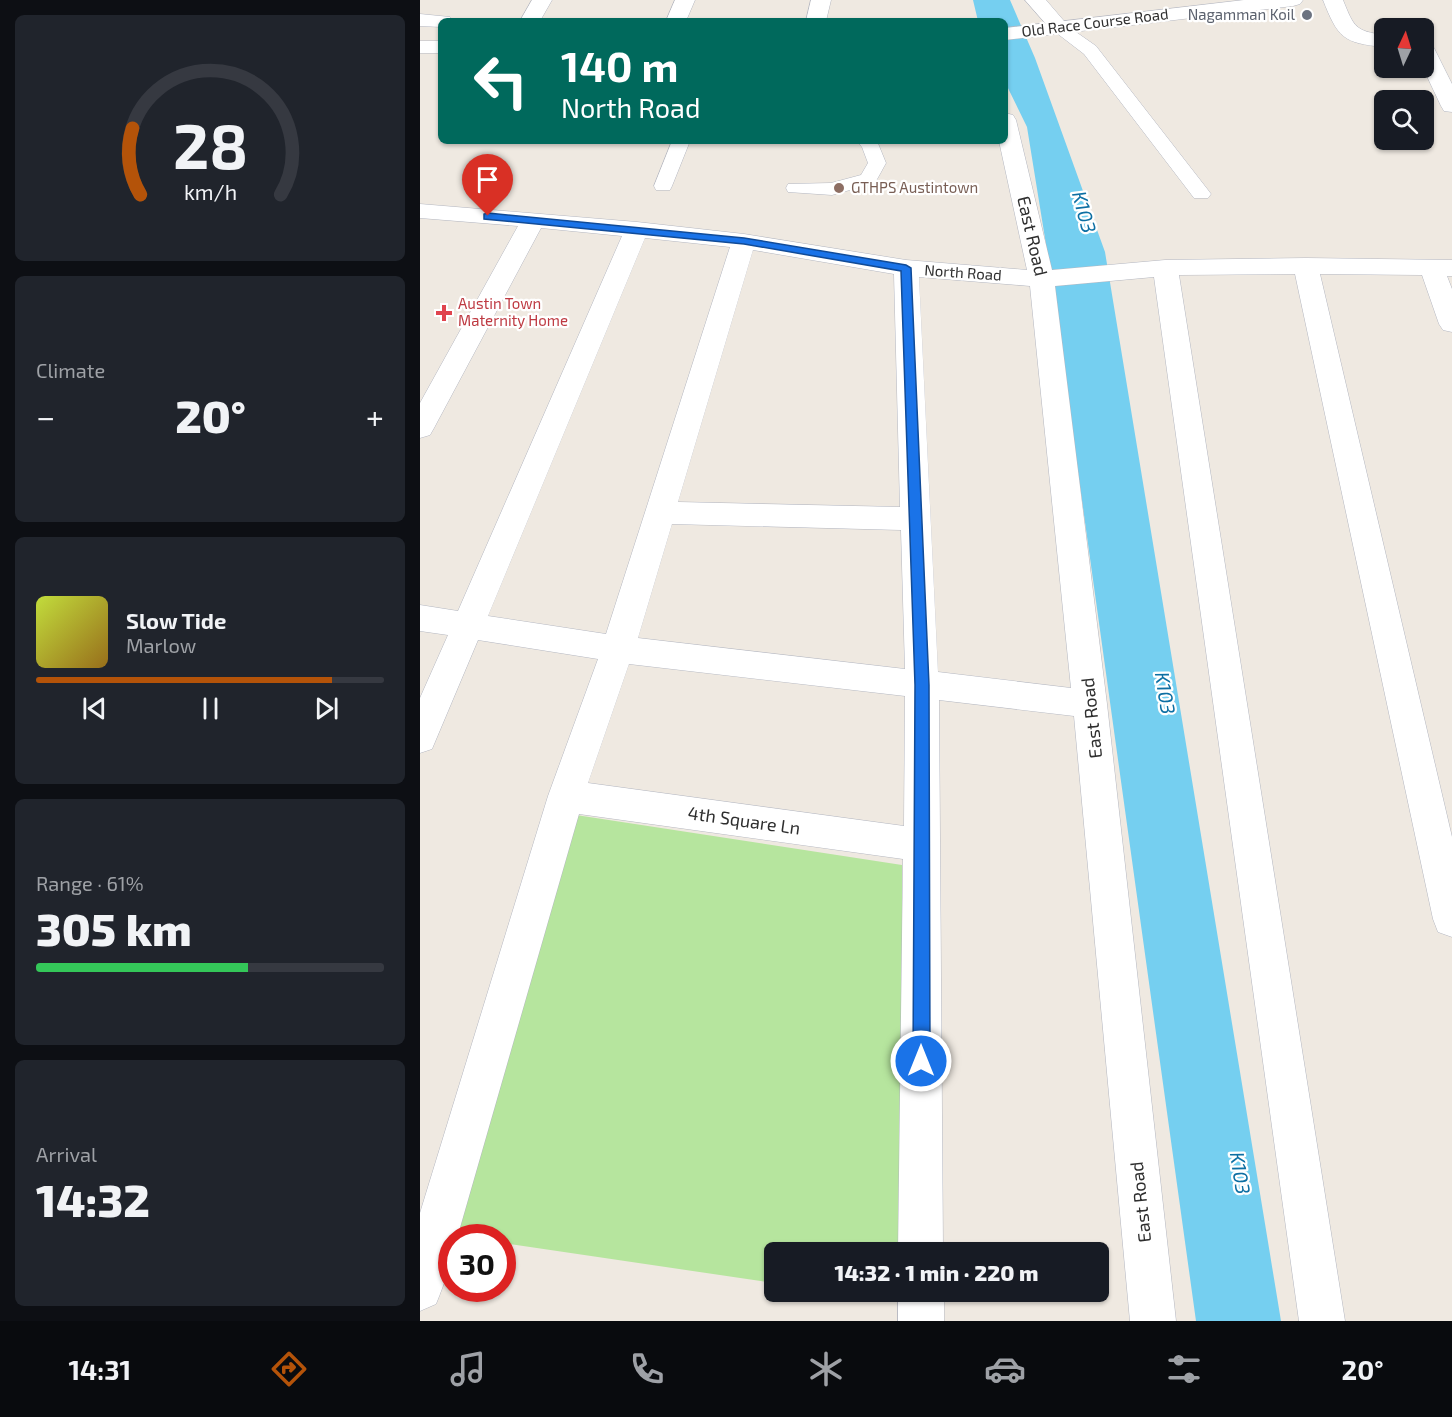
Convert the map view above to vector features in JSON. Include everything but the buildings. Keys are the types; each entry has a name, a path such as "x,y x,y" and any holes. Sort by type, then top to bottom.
{"street":[{"path":"532,18 542,0"},
{"path":"677,18 685,0"},
{"path":"817,18 821,0"},
{"path":"1035,0 1060,28"},
{"name":"Old Race Course Road","path":"1008,34 1293,0"},
{"path":"1334,0 1344,28 1352,37 1374,40"},
{"path":"420,20 438,21"},
{"path":"420,47 438,47"},
{"path":"1434,69 1452,106"},
{"name":"East Road","path":"1008,133 1042,279 1090,704 1153,1321"},
{"name":"North Road","path":"420,212 637,229 744,241 906,268 1042,279 1165,268 1306,266 1442,268"},
{"path":"420,428 533,220"},
{"path":"420,738 637,229"},
{"path":"420,1288 566,796 618,649 744,241"},
{"path":"1306,266 1452,919"},
{"path":"906,268 922,685 921,1242"},
{"path":"1165,268 1322,1321"},
{"path":"1442,268 1452,324"},
{"path":"660,513 916,519"},
{"path":"420,618 618,649 1090,704"},
{"name":"4th Square Ln","path":"566,796 922,845"},
{"path":"921,1302 921,1321"}],"lane":[{"path":"1060,28 1090,50 1201,194"},
{"path":"663,186 680,144"},
{"path":"795,188 832,189 868,179 877,163 870,144"}],"green space":[{"path":"576,815 902,865 902,1242 764,1242 764,1282 516,1245 516,1224 461,1224"}],"water":[{"name":"K103","path":"973,0 1010,0 1035,58 1105,252 1281,1321 1196,1321 1049,263 1027,127 1008,88 1008,18 977,18"}],"place":[{"name":"Nagamman Koil","path":"1307,15"},
{"name":"GTHPS Austintown","path":"839,188"},
{"name":"Austin Town Maternity Home","path":"444,313"}],"route":[{"path":"488,216 744,241 906,268 922,685 921,1061"}]}
